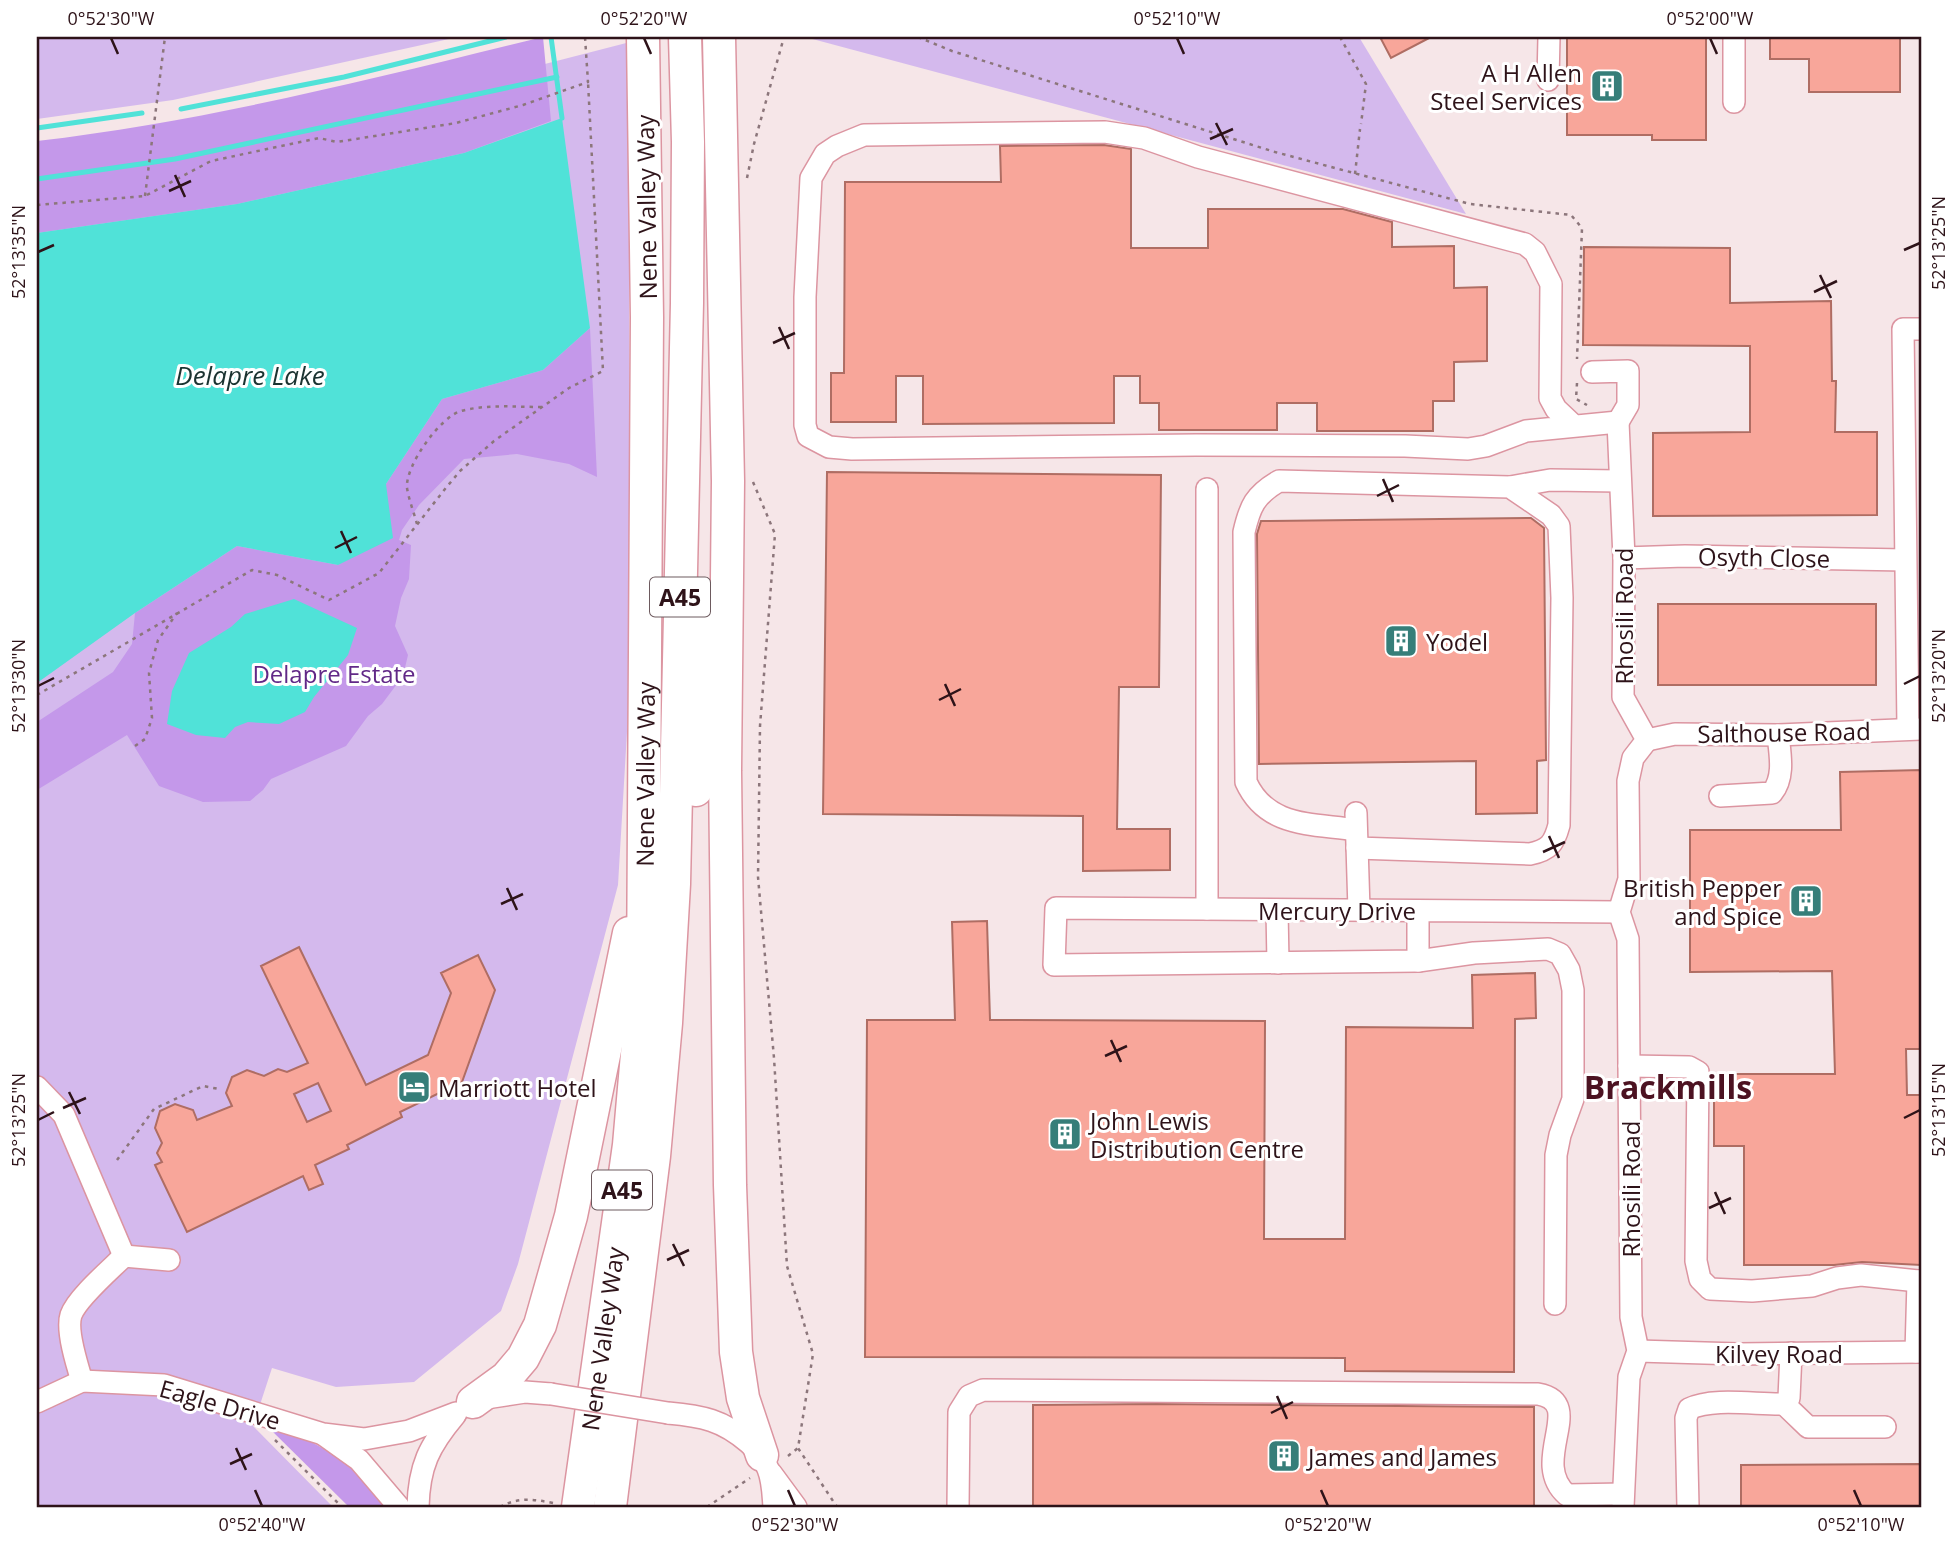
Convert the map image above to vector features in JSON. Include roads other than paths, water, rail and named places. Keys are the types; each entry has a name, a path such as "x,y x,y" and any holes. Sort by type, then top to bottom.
{"highway":[{"name":"Nene Valley Way","path":"578,1507 629,1145 643,986 647,317 643,37"},
{"name":"Nene Valley Way","path":"610,1507 654,1156 666,1023 674,884 687,303 688,142 685,37"},
{"path":"719,37 728,481 725,771 730,1185 736,1352 743,1398 767,1465"},
{"path":"654,1156 680,1046 689,944 724,305"},
{"path":"465,1408 506,1378 523,1359 540,1325 570,1216 642,870"}],"street":[{"path":"1548,80 1549,37"},
{"path":"1734,37 1734,102"},
{"path":"1574,426 1556,409 1550,398 1551,284 1535,252 1525,244 1198,157 1144,138 1105,132 864,135 825,154 811,178 805,297 805,425 808,436 829,447 1391,446 1468,449 1486,446 1526,431 1618,422"},
{"path":"1912,329 1912,432 1905,560 1913,625 1915,728"},
{"name":"Rhosili Road","path":"1592,372 1628,371 1628,405 1618,422 1624,558 1623,697 1647,740"},
{"path":"1510,487 1551,515 1559,526 1562,598 1559,825 1555,842 1545,851 1530,854 1278,818 1253,798 1245,782 1244,532 1255,499 1279,481 1510,487 1550,480 1619,481"},
{"path":"1207,489 1207,909"},
{"name":"Osyth Close","path":"1624,558 1685,556 1905,560"},
{"name":"Salthouse Road","path":"1647,740 1675,734 1779,735 1915,728"},
{"path":"1720,796 1772,793 1778,786 1781,771 1779,735"},
{"path":"1619,912 1629,879 1628,781 1633,758 1647,740"},
{"path":"1356,830 1359,910"},
{"name":"Mercury Drive","path":"1278,963 1054,965 1056,908 1619,912"},
{"path":"1277,910 1278,963 1418,961 1474,953 1548,949 1560,954 1569,970 1573,990 1573,1100 1556,1155 1555,1304"},
{"path":"1418,911 1418,961"},
{"name":"Rhosili Road","path":"1619,912 1628,939 1631,1317 1637,1351 1629,1377 1623,1501"},
{"path":"1629,1066 1689,1067 1698,1072 1696,1261 1700,1279 1710,1289 1752,1291 1812,1286 1837,1278 1861,1275 1920,1281 1919,1352"},
{"path":"37,1087 64,1115 124,1256"},
{"path":"124,1256 169,1260"},
{"path":"82,1381 72,1345 71,1315 90,1290 124,1256"},
{"name":"Kilvey Road","path":"1637,1351 1919,1352"},
{"path":"1784,1404 1789,1398 1791,1353"},
{"name":"Eagle Drive","path":"37,1402 82,1381 164,1385 323,1434 364,1439 409,1431 500,1394 551,1394 692,1415 728,1426 767,1465 796,1507"},
{"path":"958,1507 959,1412 969,1396 983,1390 1538,1394 1554,1399 1558,1404 1559,1422 1554,1441 1553,1467 1557,1483 1567,1501 1623,1501"},
{"path":"1688,1507 1686,1418 1689,1409 1696,1405 1784,1404 1808,1427 1885,1427"},
{"path":"418,1507 424,1463 434,1440 465,1408"},
{"name":"Eagle Drive","path":"323,1434 359,1460 399,1507"},
{"path":"767,1465 774,1507"}],"water":[{"name":"Delapre Lake","path":"562,118 590,328 543,370 442,399 386,484 393,538 338,565 237,546 135,613 37,683 37,233 237,204 464,153"},
{"path":"294,599 357,628 348,655 305,712 279,724 248,722 235,727 225,738 196,735 167,724 172,691 189,653 231,627 245,614"}],"waterway":[{"path":"181,109 344,77 506,37"},
{"path":"551,37 562,118"},
{"path":"37,179 175,159 557,77"},
{"path":"37,128 142,113"}],"place":[{"name":"A H Allen Steel Services","path":"1607,86"},
{"name":"Yodel","path":"1401,641"},
{"name":"British Pepper and Spice","path":"1806,901"},
{"name":"Marriott Hotel","path":"414,1087"},
{"name":"John Lewis Distribution Centre","path":"1065,1134"},
{"name":"James and James","path":"1284,1456"}],"district":[{"name":"Brackmills","path":"1668,1086"}],"park label":[{"name":"Delapre Estate","path":"334,673"}]}
